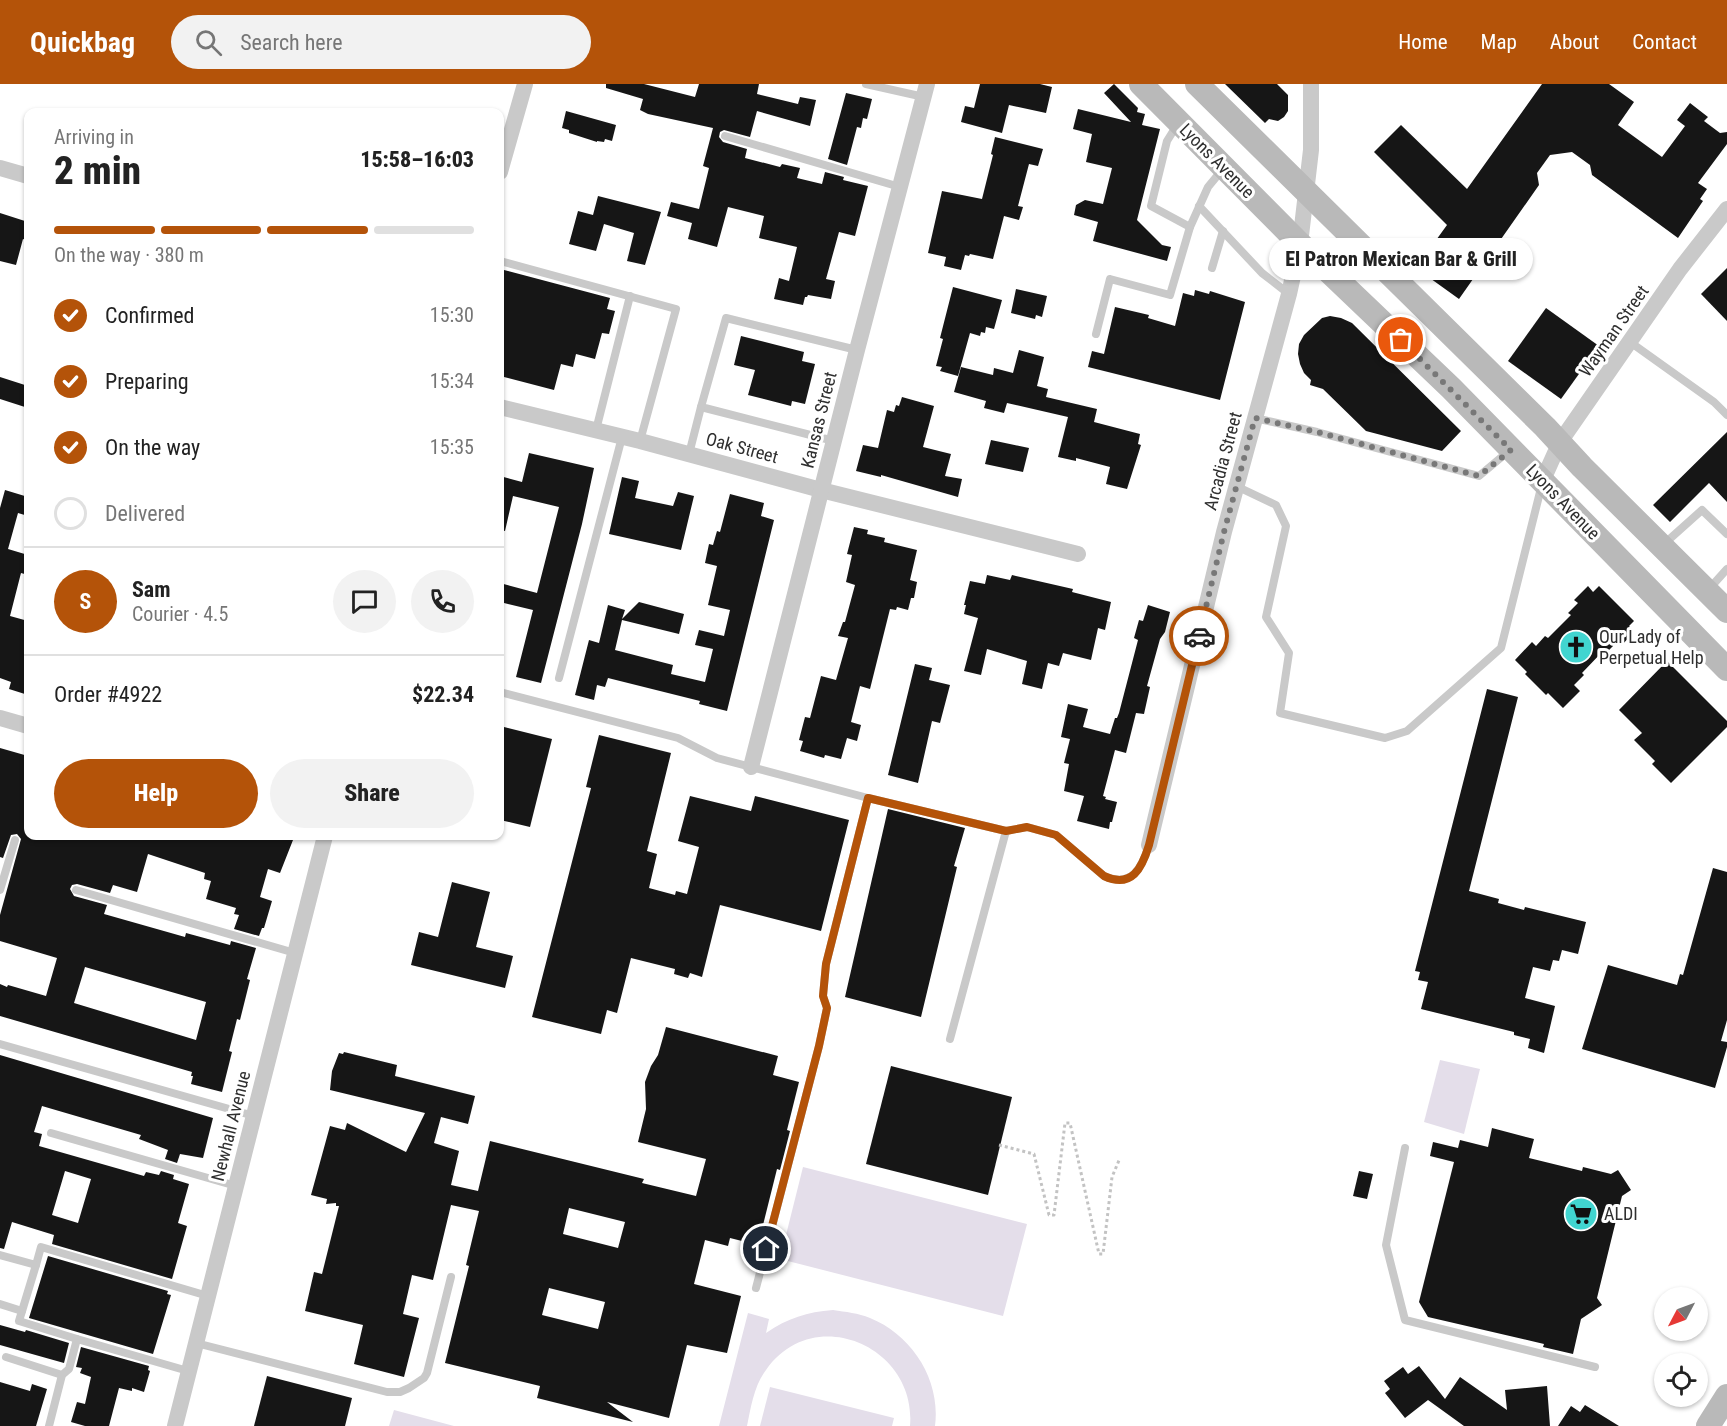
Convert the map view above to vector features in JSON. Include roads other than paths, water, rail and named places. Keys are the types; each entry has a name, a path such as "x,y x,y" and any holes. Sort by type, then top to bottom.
{"main road":[{"name":"Lyons Avenue","path":"1141,84 1300,244 1451,388 1727,669"},
{"name":"Lyons Avenue","path":"1197,84 1560,442 1661,547 1727,611"},
{"path":"1708,1426 1727,1396"}],"street":[{"path":"504,158 525,84"},
{"name":"Arcadia Street","path":"1149,845 1236,486 1289,294 1300,244 1311,150 1311,84"},
{"name":"Kansas Street","path":"751,767 926,90"},
{"path":"0,168 24,175"},
{"name":"Wayman Street","path":"1542,482 1560,442 1680,269 1727,209"},
{"name":"Oak Street","path":"504,408 1078,554"},
{"path":"0,718 24,725"},
{"name":"Newhall Avenue","path":"175,1426 324,840"}],"lane":[{"path":"866,84 926,90"},
{"path":"1179,123 1167,141 1151,206 1190,226"},
{"path":"724,136 901,188"},
{"path":"1096,334 1110,279 1170,295 1190,226 1208,187 1224,168"},
{"path":"1199,206 1262,273 1289,294"},
{"path":"1212,268 1223,231"},
{"path":"504,262 676,309 640,441"},
{"path":"596,430 630,296"},
{"path":"688,454 726,318 857,350"},
{"path":"1630,342 1714,402 1727,415"},
{"path":"701,407 834,441"},
{"path":"1255,418 1317,432 1479,476 1511,450"},
{"path":"559,678 622,437"},
{"path":"1236,486 1276,505 1286,526 1266,617 1290,653 1280,713 1385,738 1407,731 1501,648 1542,482"},
{"path":"1661,547 1702,510 1727,534"},
{"path":"1707,591 1727,569"},
{"path":"504,693 678,738 717,758 868,798 1006,831 1027,827 1056,835 1104,876 1112,880 1122,880 1132,876 1144,860 1149,845"},
{"path":"756,1288 819,1046 827,1008 823,996 826,964 868,798"},
{"path":"950,1039 1006,831"},
{"path":"0,890 15,840"},
{"path":"76,890 296,953"},
{"path":"0,1044 254,1116"},
{"path":"51,1133 236,1186"},
{"path":"1405,1148 1386,1245 1405,1320 1596,1367"},
{"path":"188,1371 19,1321 41,1247 208,1296"},
{"path":"0,1255 36,1265"},
{"path":"196,1343 352,1384 387,1392 400,1392 418,1383 427,1373 451,1277"},
{"path":"0,1304 22,1311"},
{"path":"49,1426 62,1375 69,1368 77,1339"},
{"path":"6,1357 62,1375"}],"place":[{"name":"El Patron Mexican Bar & Grill","path":"1401,340"},
{"name":"Our Lady of Perpetual Help","path":"1576,647"},
{"name":"ALDI","path":"1581,1214"}]}
